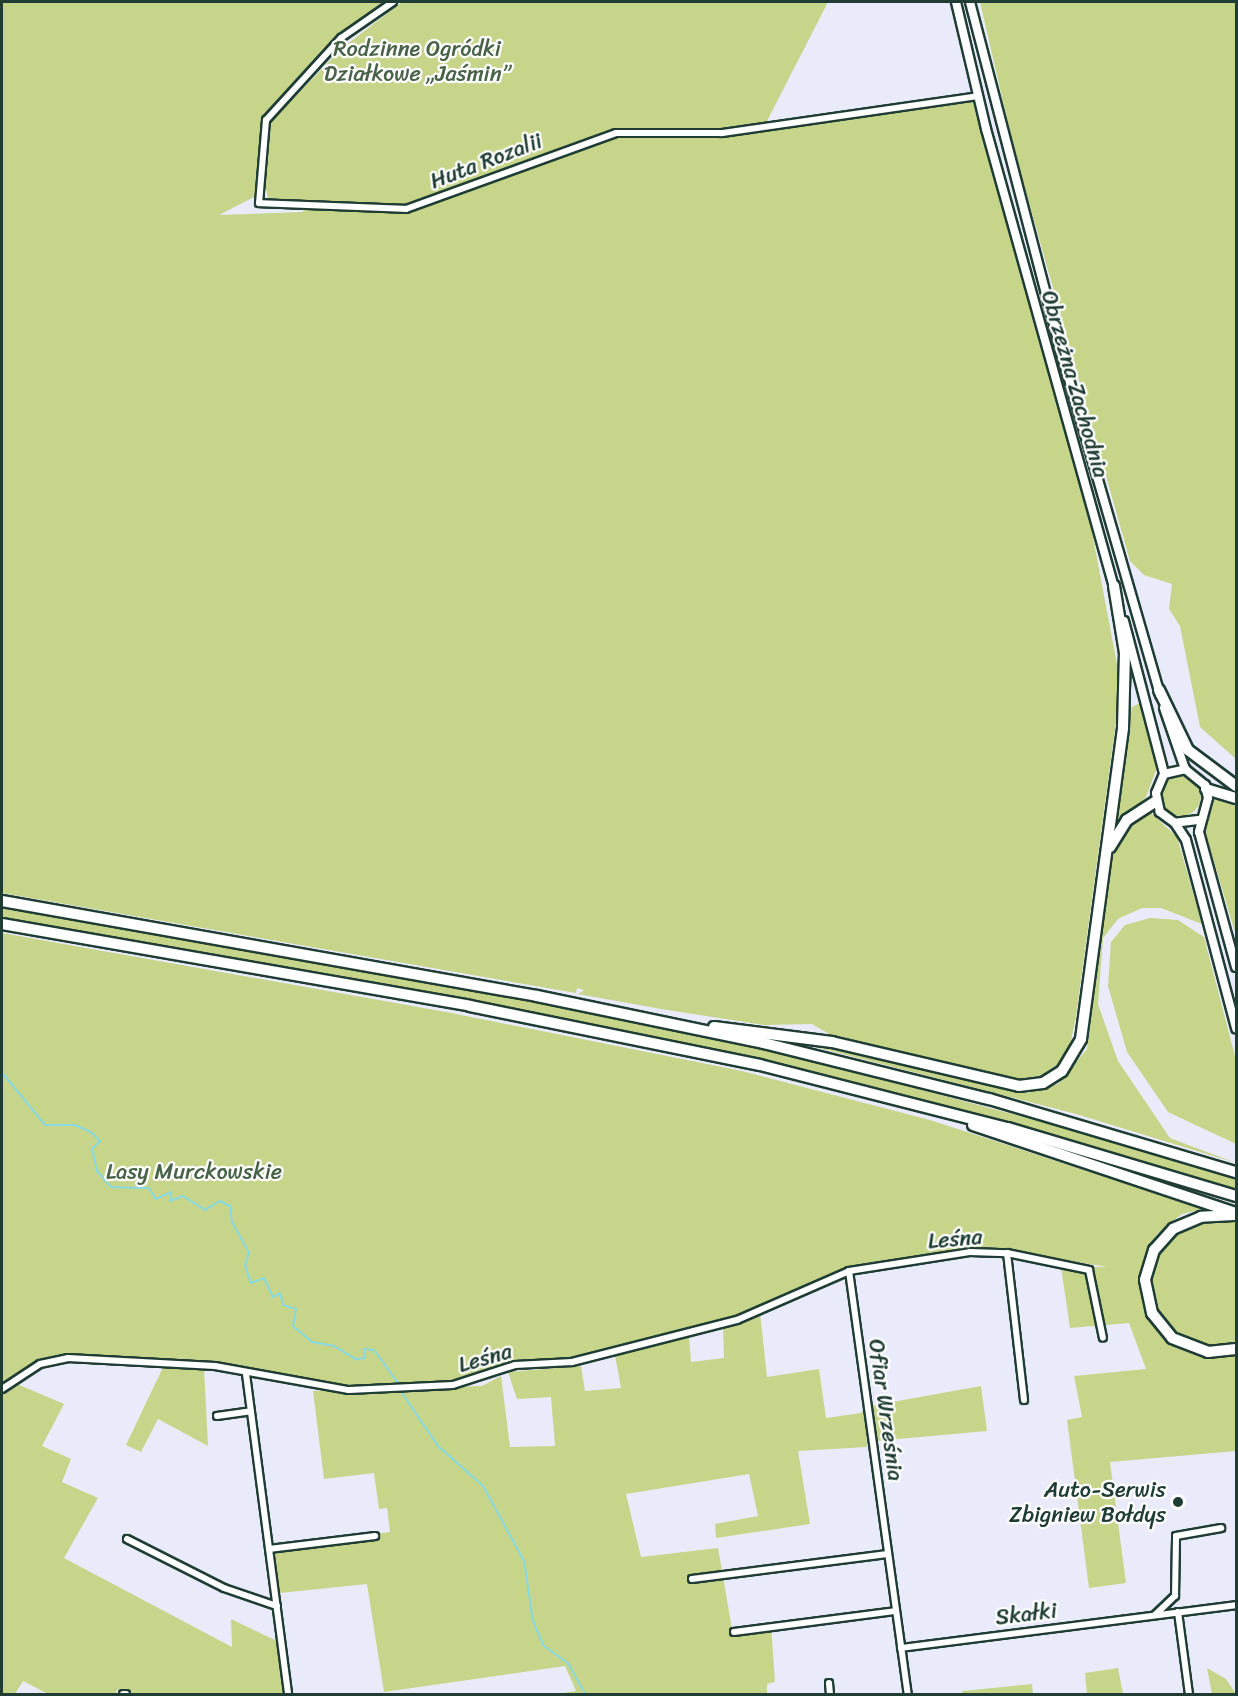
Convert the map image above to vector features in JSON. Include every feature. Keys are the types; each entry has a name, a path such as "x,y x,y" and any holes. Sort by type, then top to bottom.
{"highway":[{"path":"675,1024 761,1030 1019,1086 1043,1083 1070,1063 1081,1039 1125,701 1125,653 1114,586"},
{"path":"1159,690 1188,750 1236,786"},
{"path":"1206,789 1236,798"},
{"path":"1102,873 1118,829 1155,802"},
{"path":"2,901 675,1024 978,1096 1236,1172"},
{"path":"2,924 595,1030 879,1094 1236,1196"},
{"path":"879,1094 1236,1214"},
{"path":"1236,1214 1201,1217 1173,1229 1154,1250 1145,1280 1152,1313 1172,1338 1208,1352 1236,1349"}],"street":[{"name":"Huta Rozalii","path":"393,2 341,38 266,120 259,202 406,209 616,133 722,133 978,96"},
{"name":"Obrzeżna Zachodnia","path":"956,2 978,96 1164,774"},
{"name":"Obrzeżna Zachodnia","path":"970,2 1060,348 1159,690 1185,769"},
{"path":"1236,967 1198,820 1206,789 1185,769 1164,774 1155,802 1186,840 1236,1028"},
{"path":"1174,823 1198,820"},
{"name":"Leśna","path":"2,1389 40,1364 68,1358 215,1366 246,1374 349,1390 453,1385 515,1365 572,1362 737,1320 849,1271 970,1252 1007,1253 1089,1270 1103,1338"},
{"name":"Leśna","path":"1007,1253 1024,1400"},
{"name":"Ofiar Września","path":"849,1271 908,1695"},
{"path":"246,1374 288,1695"},
{"path":"217,1416 251,1411"},
{"path":"1155,1615 1175,1596 1176,1536 1221,1528"},
{"path":"269,1550 375,1536"},
{"path":"128,1539 224,1588 277,1606"},
{"path":"692,1579 887,1554"},
{"name":"Skałki","path":"901,1648 1236,1605"},
{"path":"735,1632 895,1611"},
{"path":"1178,1612 1189,1695"},
{"path":"829,1683 830,1695"}],"green space":[{"name":"Rodzinne Ogródki Działkowe „Jaśmin”","path":"2,2 383,2 338,36 266,116 254,197 219,215 302,212 315,203 268,198 263,179 271,122 341,49 402,2 828,2 763,129 974,101 1091,527 1121,685 1076,1016 1070,1046 1058,1064 1040,1076 1017,1079 836,1038 812,1024 764,1025 661,1009 578,994 584,990 577,988 576,993 2,893"},
{"path":"980,2 1236,2 1236,759 1200,727 1180,626 1169,609 1172,584 1144,575 1130,561 1015,153"},
{"path":"1140,703 1158,765 1146,797 1110,834 1132,707"},
{"path":"1181,776 1189,777 1195,782 1200,788 1200,804 1195,810 1189,815 1181,816 1173,815 1167,810 1162,804 1161,796 1162,788 1167,782 1173,777"},
{"path":"1215,797 1236,806 1236,936 1205,831"},
{"path":"1148,810 1177,837 1202,924 1161,908 1142,908 1118,919 1103,938 1098,1004 1118,1061 1170,1138 1236,1163 1076,1114 780,1038 1027,1093 1058,1084 1087,1049 1111,863 1117,842"},
{"path":"2,907 563,1006 775,1051 1160,1153 1236,1178 1236,1189 790,1066 554,1017 2,919"},
{"path":"1150,918 1178,920 1204,937 1236,1060 1236,1144 1168,1112 1127,1052 1108,986 1111,942 1125,925"},
{"name":"Lasy Murckowskie","path":"2,933 446,1012 742,1071 930,1120 1204,1209 1182,1214 1157,1234 1145,1257 1141,1288 1149,1317 1174,1345 1201,1356 1236,1354 1236,1451 1110,1462 1126,1583 1089,1588 1067,1420 1082,1417 1074,1376 1146,1369 1129,1323 1070,1328 1061,1267 1107,1267 1008,1250 971,1250 848,1268 736,1317 572,1359 514,1363 452,1383 352,1387 216,1363 68,1356 42,1360 2,1385"},
{"path":"1221,1219 1236,1221 1236,1342 1207,1347 1167,1327 1155,1308 1151,1281 1154,1263 1169,1238 1190,1224"},
{"path":"760,1312 767,1377 819,1369 826,1418 861,1413 865,1407 867,1447 798,1451 810,1524 716,1538 715,1524 758,1516 749,1474 626,1494 641,1557 718,1548 732,1629 771,1625 775,1682 767,1684 767,1694 556,1694 576,1691 565,1666 384,1692 367,1584 280,1593 274,1546 390,1532 387,1508 379,1509 374,1473 324,1479 313,1391 482,1386 501,1376 510,1447 555,1446 551,1397 517,1399 508,1372 581,1366 585,1391 621,1388 615,1355 689,1337 691,1362 724,1358 723,1327"},
{"path":"165,1363 204,1368 208,1446 158,1419 141,1452 126,1445"},
{"path":"17,1384 64,1404 42,1446 71,1459 62,1482 98,1498 64,1558 232,1647 231,1619 277,1641 284,1694 129,1694 118,1689 115,1694 48,1694 23,1681 15,1694 2,1694 2,1394"},
{"path":"981,1386 987,1431 876,1441 870,1406"},
{"path":"1118,1668 1123,1694 1087,1694 1085,1673"},
{"path":"1207,1668 1226,1679 1236,1694 1212,1694"},
{"path":"1032,1684 1033,1694 962,1694 962,1691"}],"waterway":[{"path":"4,1075 45,1125 75,1125 91,1132 100,1141 92,1149 97,1171 111,1187 149,1188 156,1199 171,1192 170,1201 183,1196 205,1210 220,1201 230,1206 232,1222 249,1253 245,1265 251,1283 264,1278 273,1297 280,1293 283,1305 296,1309 293,1326 312,1342 334,1346 356,1359 365,1358 364,1349 374,1350 399,1384"},
{"path":"402,1393 438,1446 483,1486 524,1561 533,1621 543,1645 568,1663 585,1694"}],"place":[{"name":"Auto-Serwis Zbigniew Bołdys","path":"1178,1502"}]}
